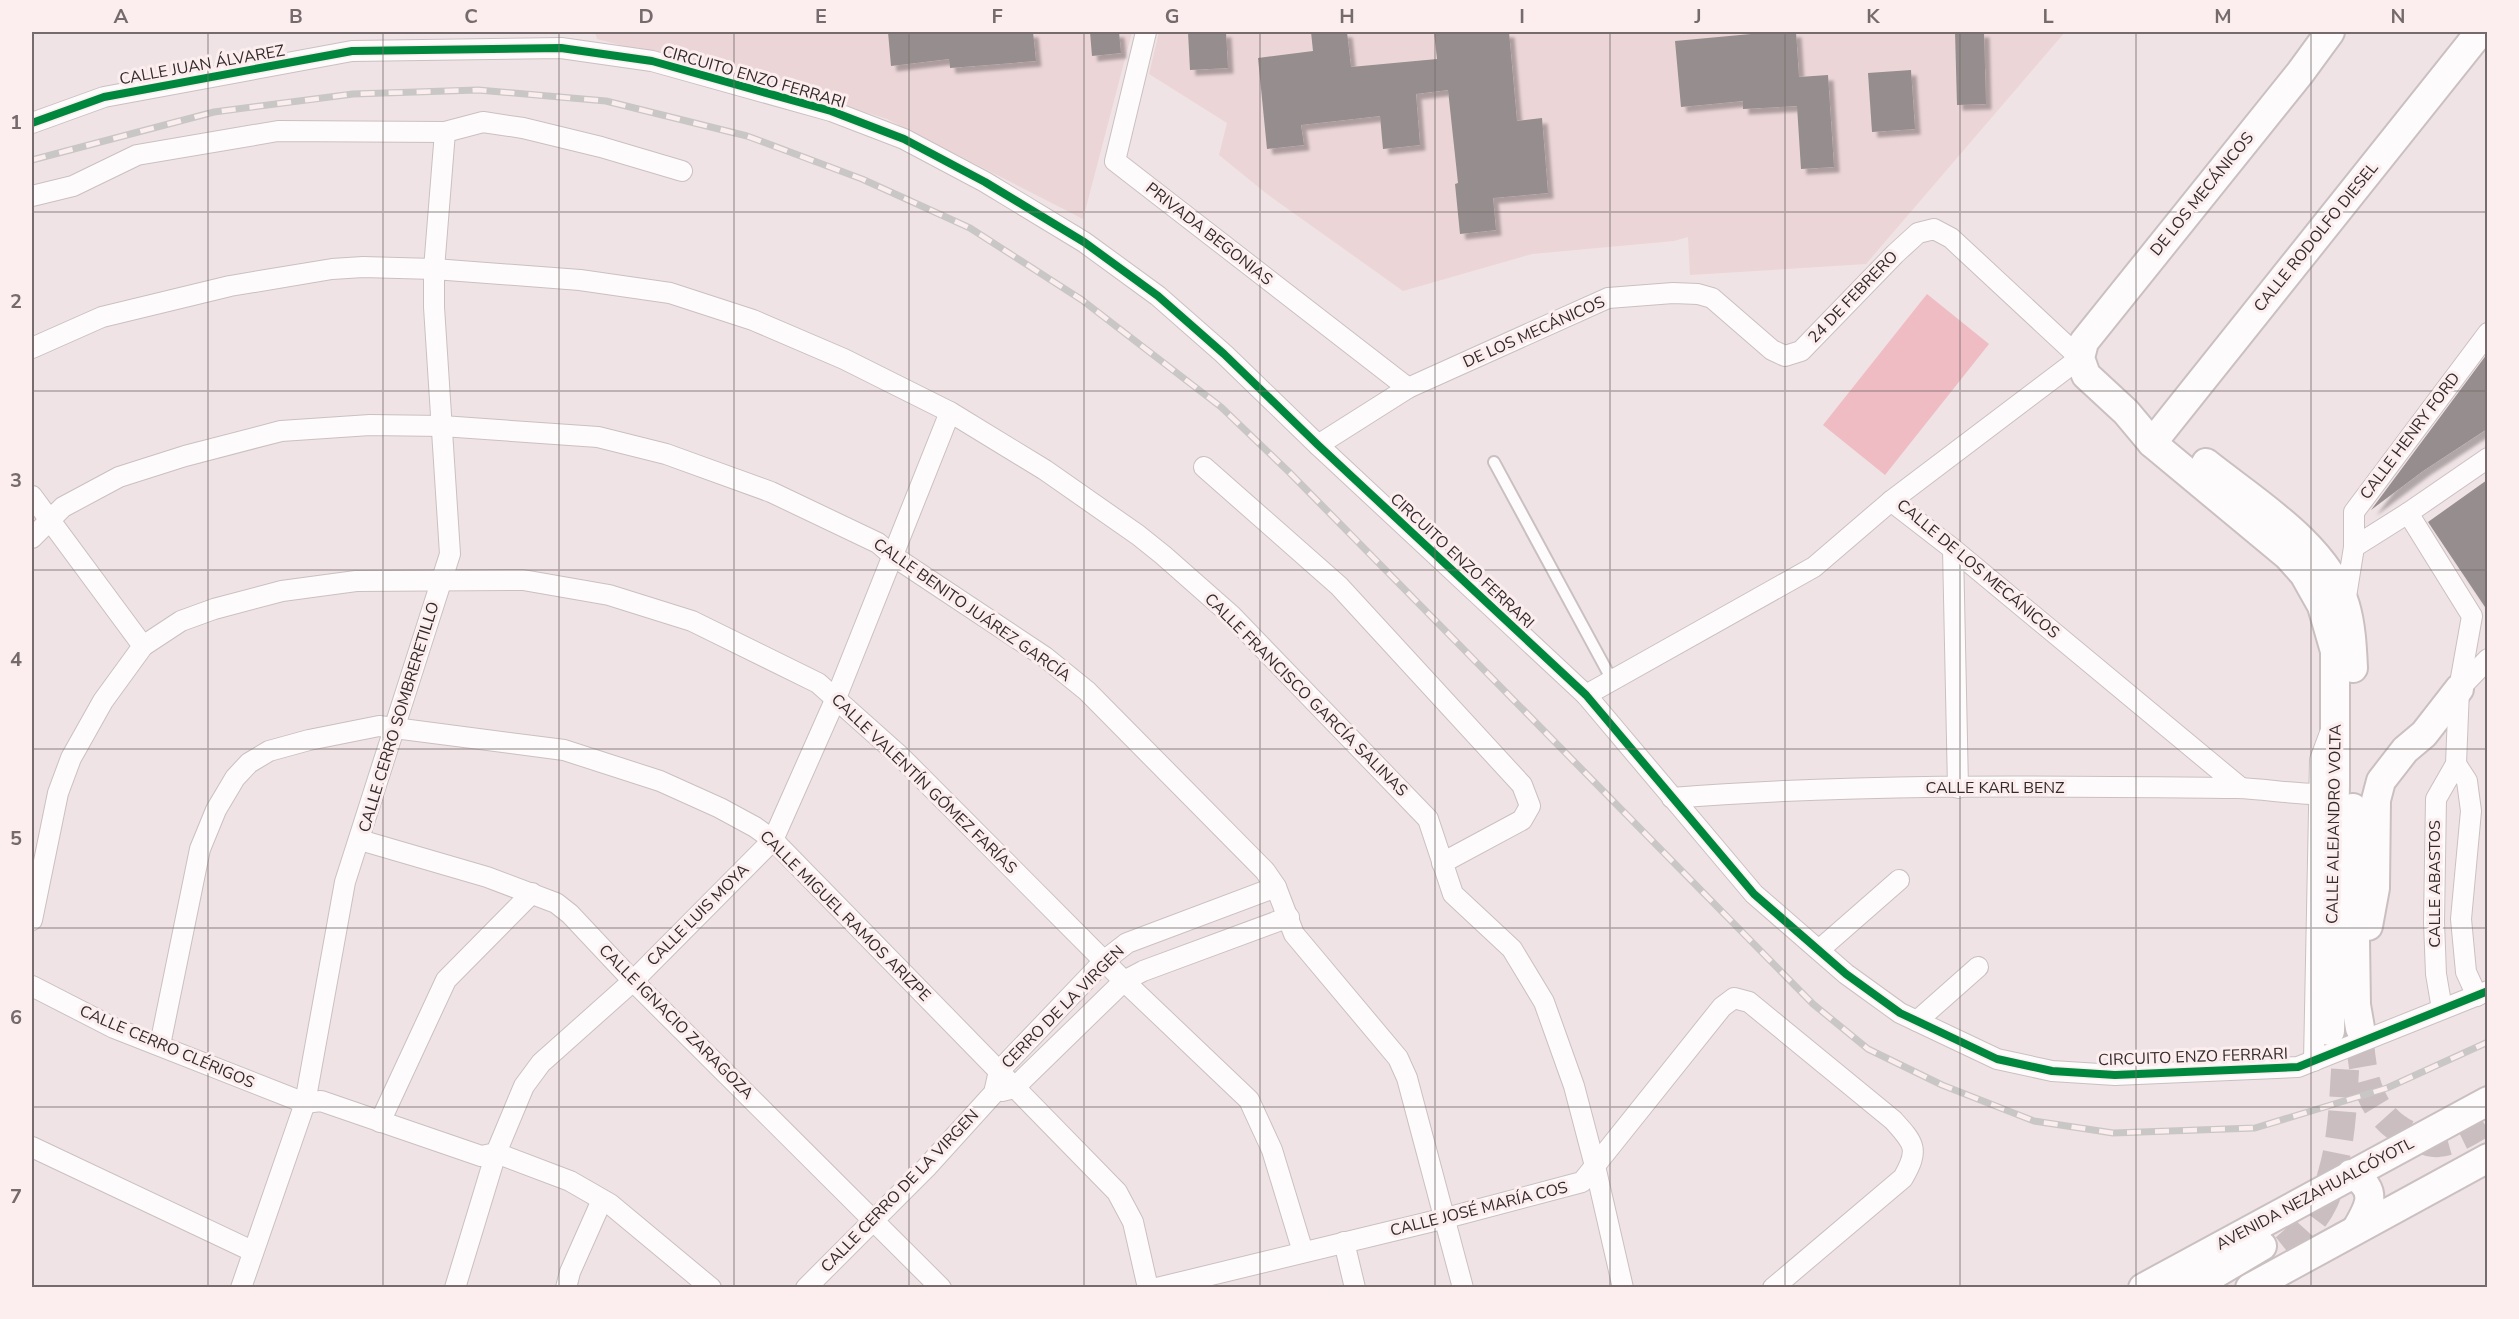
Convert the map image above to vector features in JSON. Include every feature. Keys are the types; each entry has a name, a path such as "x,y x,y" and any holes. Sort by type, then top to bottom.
{"main road":[{"name":"DE LOS MECÁNICOS","path":"2080,358 2084,342 2300,73 2330,32"},
{"name":"CALLE RODOLFO DIESEL","path":"2157,436 2479,32"},
{"name":"CALLE ALEJANDRO VOLTA","path":"2080,358 2086,375 2126,412 2307,546 2328,570 2336,611 2353,658 2350,1016"},
{"name":"CALLE ALEJANDRO VOLTA","path":"2336,611 2334,651 2336,717 2350,1016"},
{"path":"2350,1016 2375,888 2376,800 2381,781 2405,750 2424,734 2459,689"},
{"name":"AVENIDA NEZAHUALCÓYOTL","path":"2143,1287 2350,1174 2405,1147 2486,1115"},
{"path":"2405,1147 2395,1169 2401,1179 2410,1184 2436,1185"},
{"path":"2221,1287 2250,1280 2357,1228 2487,1158"},
{"path":"2350,1174 2364,1185 2370,1193 2371,1200 2357,1228"},
{"name":"AVENIDA NEZAHUALCÓYOTL","path":"2191,1287 2262,1246"}],"street":[{"name":"PRIVADA BEGONIAS","path":"1146,32 1115,160 1408,388"},
{"path":"2479,32 2487,34"},
{"name":"CALLE JUAN ÁLVAREZ","path":"32,123 104,97 352,51 560,40"},
{"name":"CIRCUITO ENZO FERRARI","path":"560,40 652,61 831,111 904,139 985,182 1084,242 1158,296 1224,354 1318,445 1586,694 1754,894 1846,974 1900,1013 1997,1059 2052,1071 2115,1076 2298,1067 2482,993"},
{"path":"32,196 73,186 136,156 278,130 445,132 483,122 523,128 601,147 682,171"},
{"name":"CALLE CERRO SOMBRERETILLO","path":"241,1287 305,1103 345,882 396,730 450,554 434,307 434,269 445,132"},
{"name":"CALLE ALEJANDRO VOLTA","path":"1918,233 1934,229 1951,238 2080,358"},
{"name":"24 DE FEBRERO","path":"1785,356 1801,351 1918,233"},
{"name":"CALLE FRANCISCO GARCÍA SALINAS","path":"32,348 102,317 230,286 332,269 363,267 434,269 580,280 670,293 753,320 844,359 950,412 1045,470 1138,535 1231,615 1428,819 1453,894 1512,949 1544,1002 1574,1086 1623,1287"},
{"name":"DE LOS MECÁNICOS","path":"1318,445 1408,388 1608,298 1672,293 1698,294 1712,298 1772,350 1785,356"},
{"name":"CALLE HENRY FORD","path":"2336,611 2354,546 2354,512 2487,333"},
{"name":"CALLE DE LOS MECÁNICOS","path":"2080,358 1891,501 1953,549 2241,788"},
{"name":"CALLE LUIS MOYA","path":"455,1287 496,1153 524,1086 541,1063 633,981 773,840 836,698 950,412"},
{"name":"CALLE BENITO JUÁREZ GARCÍA","path":"32,538 49,518 63,507 119,477 185,456 281,431 370,425 442,426 598,437 666,454 771,492 878,543 893,556 1045,657 1087,691 1258,863 1276,887 1294,934 1398,1058 1407,1078 1463,1287"},
{"path":"2354,546 2408,513 2487,458"},
{"path":"1204,467 1339,585 1522,785 1530,806 1522,820 1442,863"},
{"path":"32,496 143,646"},
{"path":"1586,694 1814,567 1891,501"},
{"name":"CALLE ABASTOS","path":"2408,513 2472,616 2459,689 2456,764 2436,799 2434,922 2436,974 2442,1009"},
{"path":"1953,549 1958,788"},
{"name":"CALLE VALENTÍN GÓMEZ FARÍAS","path":"32,920 57,793 71,758 103,701 143,646 181,621 214,609 282,591 356,580 523,580 609,595 692,621 818,683 902,758 1124,981 1249,1100 1272,1150 1303,1251"},
{"path":"2459,689 2487,659"},
{"path":"2314,1061 2320,760 2336,717"},
{"name":"CALLE MIGUEL RAMOS ARIZPE","path":"160,1046 200,849 216,810 235,778 249,763 269,751 309,740 379,726 564,750 660,781 729,813 773,840 1117,1192 1133,1222 1148,1287"},
{"name":"CALLE ABASTOS","path":"2456,764 2467,781 2479,808 2461,919 2466,972 2482,993"},
{"name":"CALLE KARL BENZ","path":"1672,798 1741,793 1958,788 2241,788 2319,794"},
{"name":"CALLE IGNACIO ZARAGOZA","path":"360,840 487,877 556,903 570,914 633,981 941,1287"},
{"path":"1819,950 1899,880"},
{"name":"CERRO DE LA VIRGEN","path":"1276,887 1127,943 1105,960 999,1071 994,1093 1014,1088 1124,981 1143,971 1289,917"},
{"path":"380,1122 435,999 446,980 532,893"},
{"path":"1917,1021 1978,967"},
{"name":"CALLE CERRO CLÉRIGOS","path":"32,986 114,1028 305,1103 321,1101 481,1156 496,1153 570,1181 602,1200 711,1287"},
{"name":"CALLE JOSÉ MARÍA COS","path":"1157,1287 1446,1218 1582,1182 1722,1006 1734,998 1749,1002 1893,1120 1912,1142 1912,1162 1903,1178 1773,1287"},
{"name":"CALLE CERRO DE LA VIRGEN","path":"806,1287 874,1221 994,1093"},
{"path":"32,1147 252,1251"},
{"path":"566,1287 570,1272 602,1200"},
{"path":"1344,1242 1355,1287"}],"lane":[{"path":"1494,462 1612,680"}],"shaded area":[{"path":"595,32 1132,32 1083,219 887,119 814,96 597,39"},
{"path":"1159,32 2065,32 1866,264 1690,275 1688,237 1674,241 1532,254 1403,291 1267,194 1219,155 1227,123 1149,74"},
{"path":"1927,294 1989,344 1885,475 1823,425"}],"building":[{"path":"888,32 1033,32 1036,61 950,68 949,59 891,66"},
{"path":"1090,32 1119,32 1121,53 1092,56"},
{"path":"1188,32 1226,32 1228,68 1190,70"},
{"path":"1311,32 1347,32 1351,67 1437,59 1434,32 1509,32 1517,121 1542,118 1548,193 1493,198 1496,230 1460,234 1455,184 1458,183 1448,90 1416,94 1420,145 1383,149 1380,116 1301,125 1304,145 1267,149 1258,58 1313,51"},
{"path":"1751,32 1796,32 1799,77 1828,75 1834,167 1801,169 1797,106 1743,109 1743,101 1681,107 1675,41 1751,34"},
{"path":"1955,32 1984,32 1986,104 1957,105"},
{"path":"1911,70 1915,129 1872,132 1868,73"},
{"path":"2487,354 2487,429 2423,471 2371,510"},
{"path":"2487,480 2487,610 2428,522"}],"tunnel":[{"path":"2250,1272 2293,1241 2319,1212 2326,1197 2339,1138 2348,1032"},
{"path":"2360,1039 2367,1085 2372,1098 2389,1121 2401,1130 2426,1142 2438,1143 2468,1133 2484,1123"}],"railway":[{"path":"32,160 214,112 353,94 478,90 606,101 747,136 862,179 970,228 1082,300 1221,407 1289,472 1813,1004 1868,1049 1942,1085 2034,1121 2113,1133 2255,1128 2387,1088 2488,1042"}],"cycle path":[{"path":"32,123 104,97 352,51 561,48 652,61 831,111 904,139 985,182 1084,242 1158,296 1224,354 1586,695 1754,894 1846,974 1900,1013 1997,1059 2052,1071 2115,1075 2298,1067 2488,991"}]}
